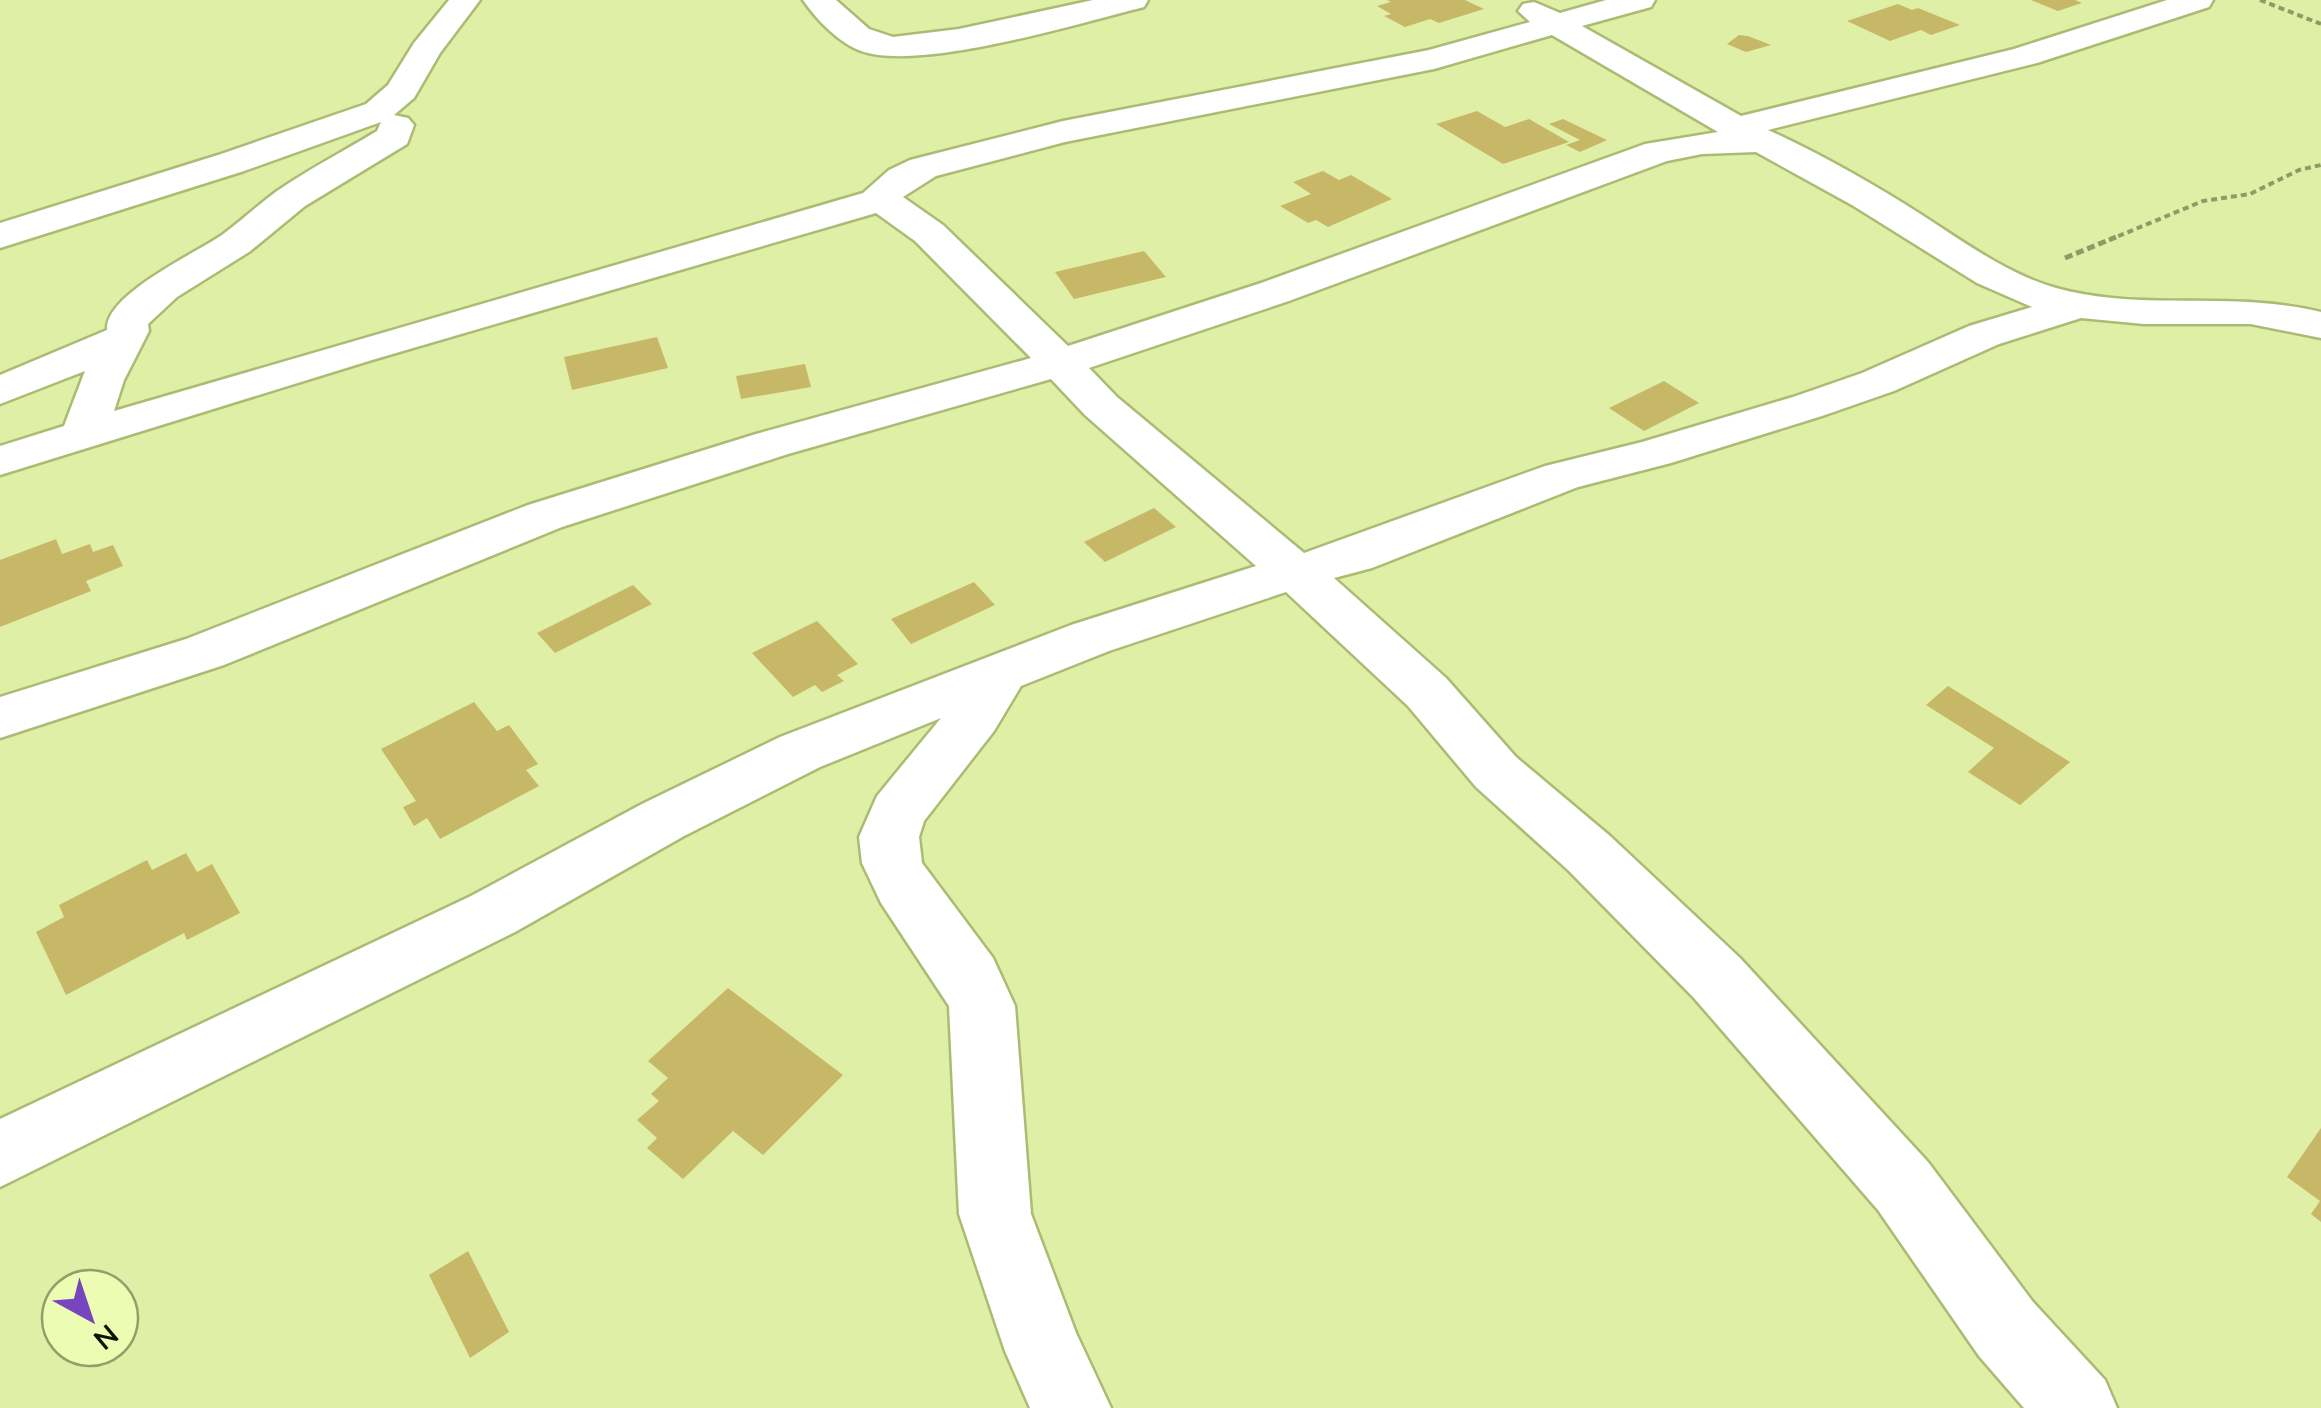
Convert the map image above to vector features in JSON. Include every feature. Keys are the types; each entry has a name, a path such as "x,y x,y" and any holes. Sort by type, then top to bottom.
{"street":[{"path":"0,236 362,120 392,102 465,0"},
{"path":"818,0 866,41 895,46 940,41 1133,0"},
{"path":"1514,0 1644,78 1751,134 2006,282 2078,306 2137,314 2258,311 2321,324"},
{"path":"0,460 880,198 912,172 963,156 1229,97 1434,59 1640,0"},
{"path":"0,718 205,652 545,516 772,444 1060,363 1275,292 1658,152 1751,134 2024,56 2198,0"},
{"path":"82,436 102,380 123,340 127,321 163,288 235,244 325,176 394,136 398,118 392,102"},
{"path":"880,198 928,233 1012,311 1159,460 1296,573 1427,692 1496,772 1589,852 1749,1011 1903,1186 2006,1329 2078,1408"},
{"path":"0,1154 493,914 742,779 1004,671 1191,604 1455,520 1562,476 1655,454 1826,400 1878,382 1984,335 2078,306"},
{"path":"0,391 123,340"},
{"path":"1004,671 974,716 898,812 889,836 892,862 903,885 970,978 982,1006 982,1059 995,1214 1044,1351 1071,1408"}],"path":[{"path":"2260,0 2321,24"},
{"path":"2006,282 2194,205 2213,198 2250,194 2300,170 2321,165"}],"building":[{"path":"1387,0 1465,0 1484,9 1439,23 1430,19 1405,27 1384,16 1391,14 1377,6 1391,2"},
{"path":"2031,0 2075,0 2082,3 2058,11"},
{"path":"1898,4 1960,25 1931,35 1921,30 1890,41 1847,21"},
{"path":"1739,35 1771,45 1746,52 1727,44"},
{"path":"1477,111 1505,127 1529,119 1569,142 1503,164 1436,124"},
{"path":"1563,119 1607,140 1580,152 1566,145 1580,140 1549,124"},
{"path":"1323,171 1339,180 1351,175 1392,199 1328,227 1316,220 1308,223 1280,206 1311,194 1293,182"},
{"path":"1144,251 1166,277 1074,299 1055,272"},
{"path":"657,337 668,368 572,390 564,357"},
{"path":"805,364 811,387 741,399 736,376"},
{"path":"1664,381 1699,403 1644,431 1609,408"},
{"path":"1154,508 1176,527 1105,562 1084,542"},
{"path":"56,539 62,554 90,544 93,552 113,545 123,566 86,581 91,591 0,627 0,560"},
{"path":"974,582 995,605 911,644 891,619"},
{"path":"633,585 652,604 555,653 537,633"},
{"path":"817,621 858,664 837,675 844,681 822,692 815,685 793,697 752,653"},
{"path":"1948,686 2070,762 2020,805 1968,772 1994,748 1926,705"},
{"path":"474,702 497,731 509,725 538,764 526,770 539,786 440,839 427,818 414,826 403,807 416,801 381,749"},
{"path":"186,853 197,872 212,864 240,913 187,940 184,933 66,995 36,932 64,917 59,905 147,860 152,870"},
{"path":"728,988 843,1075 763,1155 733,1131 683,1179 647,1148 657,1138 637,1120 659,1101 651,1094 668,1078 648,1061"},
{"path":"2321,1128 2321,1222 2311,1214 2320,1201 2287,1177"},
{"path":"468,1251 509,1332 470,1358 429,1275"}]}
